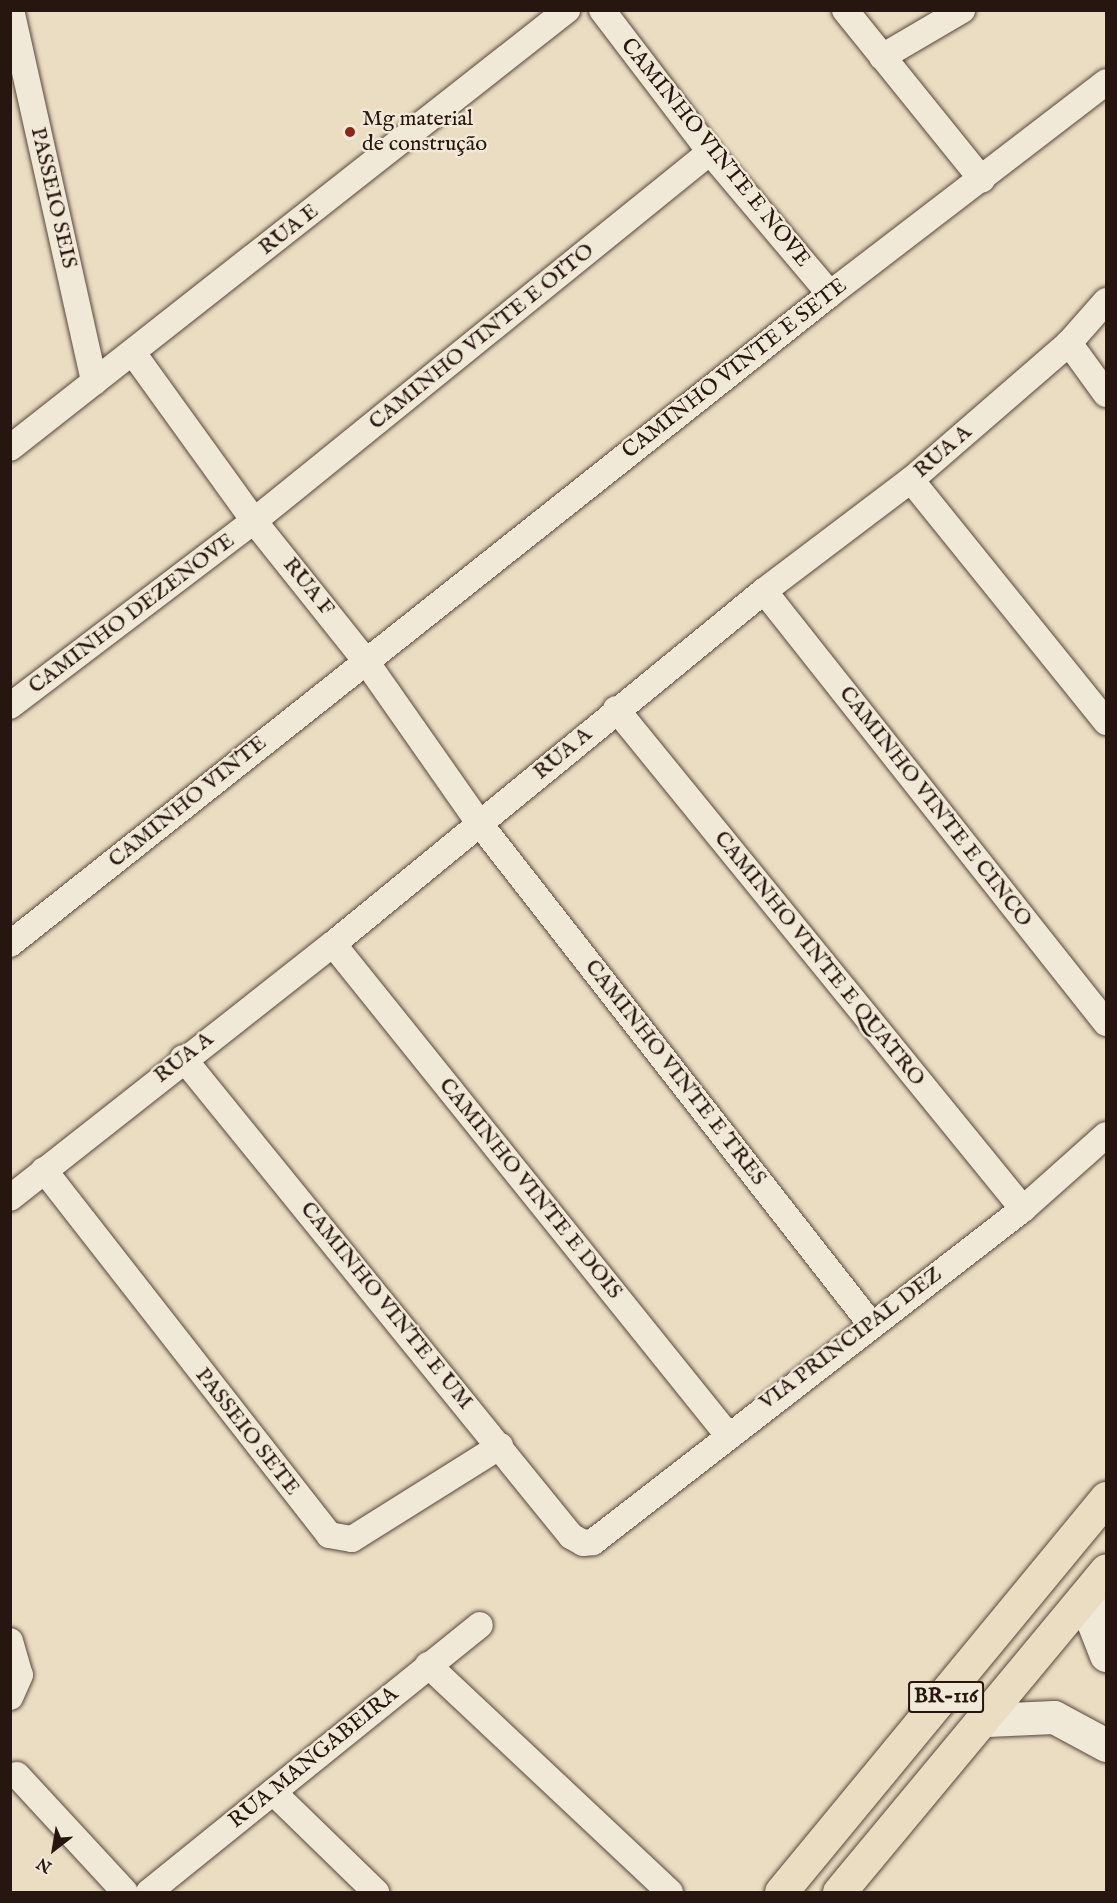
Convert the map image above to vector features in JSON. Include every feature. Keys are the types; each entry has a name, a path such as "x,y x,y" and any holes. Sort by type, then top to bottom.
{"highway":[{"name":"BR-116","path":"782,1893 1107,1498"},
{"path":"839,1893 987,1720 1099,1579"}],"street":[{"name":"RUA E","path":"10,448 567,10"},
{"name":"CAMINHO VINTE E NOVE","path":"602,10 710,152 830,294"},
{"path":"845,10 982,180"},
{"path":"882,57 962,10"},
{"name":"PASSEIO SEIS","path":"16,13 94,382"},
{"name":"CAMINHO VINTE E SETE","path":"365,660 830,294 982,180 1107,82"},
{"name":"CAMINHO VINTE E OITO","path":"254,521 710,152"},
{"name":"RUA A","path":"10,1198 183,1058 333,944 764,591 911,480 1069,343 1107,302"},
{"path":"1069,343 1107,394"},
{"name":"RUA F","path":"133,353 254,521 365,660 480,824"},
{"path":"911,480 1107,722"},
{"name":"CAMINHO DEZENOVE","path":"10,706 254,521"},
{"name":"CAMINHO VINTE E CINCO","path":"764,591 1107,1023"},
{"name":"CAMINHO VINTE","path":"10,944 365,660"},
{"name":"CAMINHO VINTE E QUATRO","path":"616,710 1023,1209"},
{"name":"CAMINHO VINTE E TRES","path":"480,824 870,1323"},
{"name":"CAMINHO VINTE E DOIS","path":"333,944 727,1434"},
{"name":"CAMINHO VINTE E UM","path":"183,1058 575,1540 593,1542"},
{"name":"VIA PRINCIPAL DEZ","path":"593,1542 870,1323 1023,1209 1107,1135"},
{"name":"PASSEIO SETE","path":"44,1170 334,1539 360,1534 500,1446"},
{"path":"1099,1579 1091,1617 1107,1655"},
{"name":"RUA MANGABEIRA","path":"149,1893 480,1625"},
{"path":"10,1641 20,1675 10,1697"},
{"path":"428,1665 670,1893"},
{"path":"987,1720 1054,1717 1107,1745"},
{"path":"18,1775 125,1893"},
{"path":"273,1792 376,1893"}],"place":[{"name":"Mg material de construção","path":"350,132"}]}
